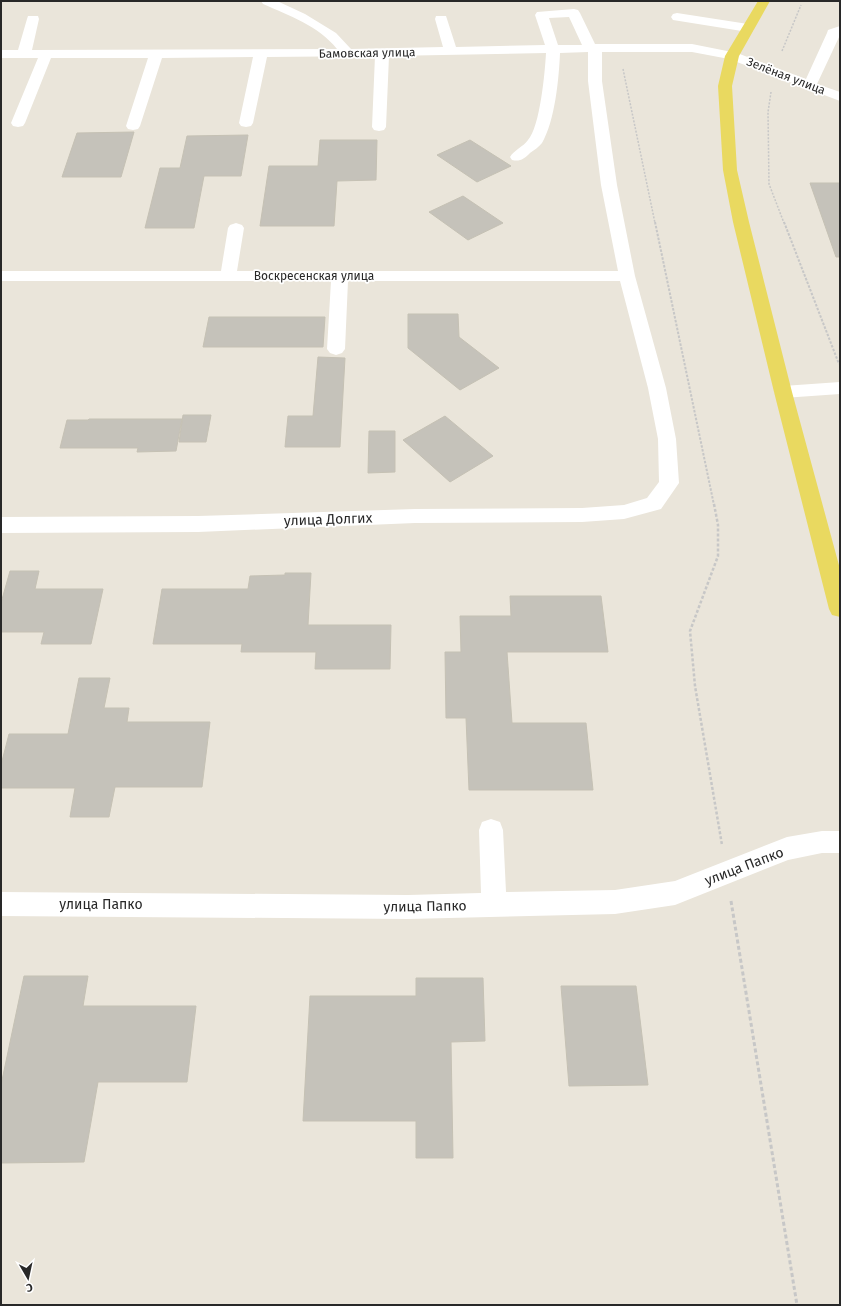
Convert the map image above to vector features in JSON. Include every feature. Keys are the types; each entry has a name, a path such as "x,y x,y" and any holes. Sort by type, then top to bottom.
{"main road":[{"path":"764,1 732,56 725,86 730,170 741,222 783,392 838,598"}],"street":[{"path":"268,1 327,31 340,43 347,53"},
{"path":"517,157 536,142 542,125 552,78 553,50 541,15 574,13 592,49 609,185 626,276"},
{"path":"677,17 748,28"},
{"path":"24,54 33,19"},
{"path":"441,19 451,52"},
{"path":"810,85 833,33 840,30"},
{"name":"Бамовская улица","path":"1,54 382,53 666,47 692,48 732,56"},
{"path":"379,127 382,53"},
{"path":"18,123 46,54"},
{"path":"133,126 156,54"},
{"path":"246,123 261,54"},
{"name":"Зелёная улица","path":"732,56 840,97"},
{"path":"228,276 236,228"},
{"name":"Воскресенская улица","path":"1,276 626,276"},
{"path":"336,349 340,276"},
{"name":"улица Долгих","path":"1,525 198,524 415,516 582,515 624,512 654,504 669,483 667,439 657,388 626,276"},
{"path":"783,392 840,388"},
{"path":"490,830 494,905"},
{"name":"улица Папко","path":"1,904 408,907 615,902 675,893 727,874 787,849 822,842 840,842"}],"path":[{"path":"801,5 774,72 768,112 769,184 840,367"},
{"path":"618,48 718,525 718,556 690,631 695,686 798,1305"}],"building":[{"path":"134,132 121,177 62,177 77,133"},
{"path":"248,135 241,176 204,176 194,228 145,228 160,168 180,168 187,136"},
{"path":"320,140 377,140 376,180 337,181 334,226 260,226 269,166 318,166"},
{"path":"470,140 511,166 477,182 437,155"},
{"path":"810,183 840,183 840,257 836,257"},
{"path":"463,196 503,223 468,240 429,212"},
{"path":"408,314 458,314 459,337 499,368 460,390 408,348"},
{"path":"209,317 325,317 323,347 203,347"},
{"path":"318,357 345,358 340,447 285,447 288,416 313,416"},
{"path":"183,415 211,415 206,442 179,442"},
{"path":"445,416 493,456 450,482 403,440"},
{"path":"182,419 176,451 137,452 138,448 60,448 67,420"},
{"path":"369,431 395,431 395,472 368,473"},
{"path":"10,571 39,571 35,589 103,589 91,644 41,644 44,632 1,632 1,603"},
{"path":"285,573 311,573 308,625 391,625 390,669 315,669 316,652 241,652 242,644 153,644 162,589 248,589 250,576 285,575"},
{"path":"510,596 601,596 608,652 507,652 512,723 586,723 593,790 469,790 466,718 446,718 445,652 461,652 460,616 511,616"},
{"path":"79,678 110,678 104,708 129,708 127,722 210,722 202,787 115,787 109,817 70,817 75,788 1,788 1,765 9,734 68,734"},
{"path":"24,976 88,976 83,1006 196,1006 187,1082 98,1082 84,1162 1,1163 1,1085"},
{"path":"416,978 483,978 485,1041 451,1042 453,1158 416,1158 416,1121 303,1121 310,996 416,996"},
{"path":"561,986 636,986 648,1085 569,1086"}]}
